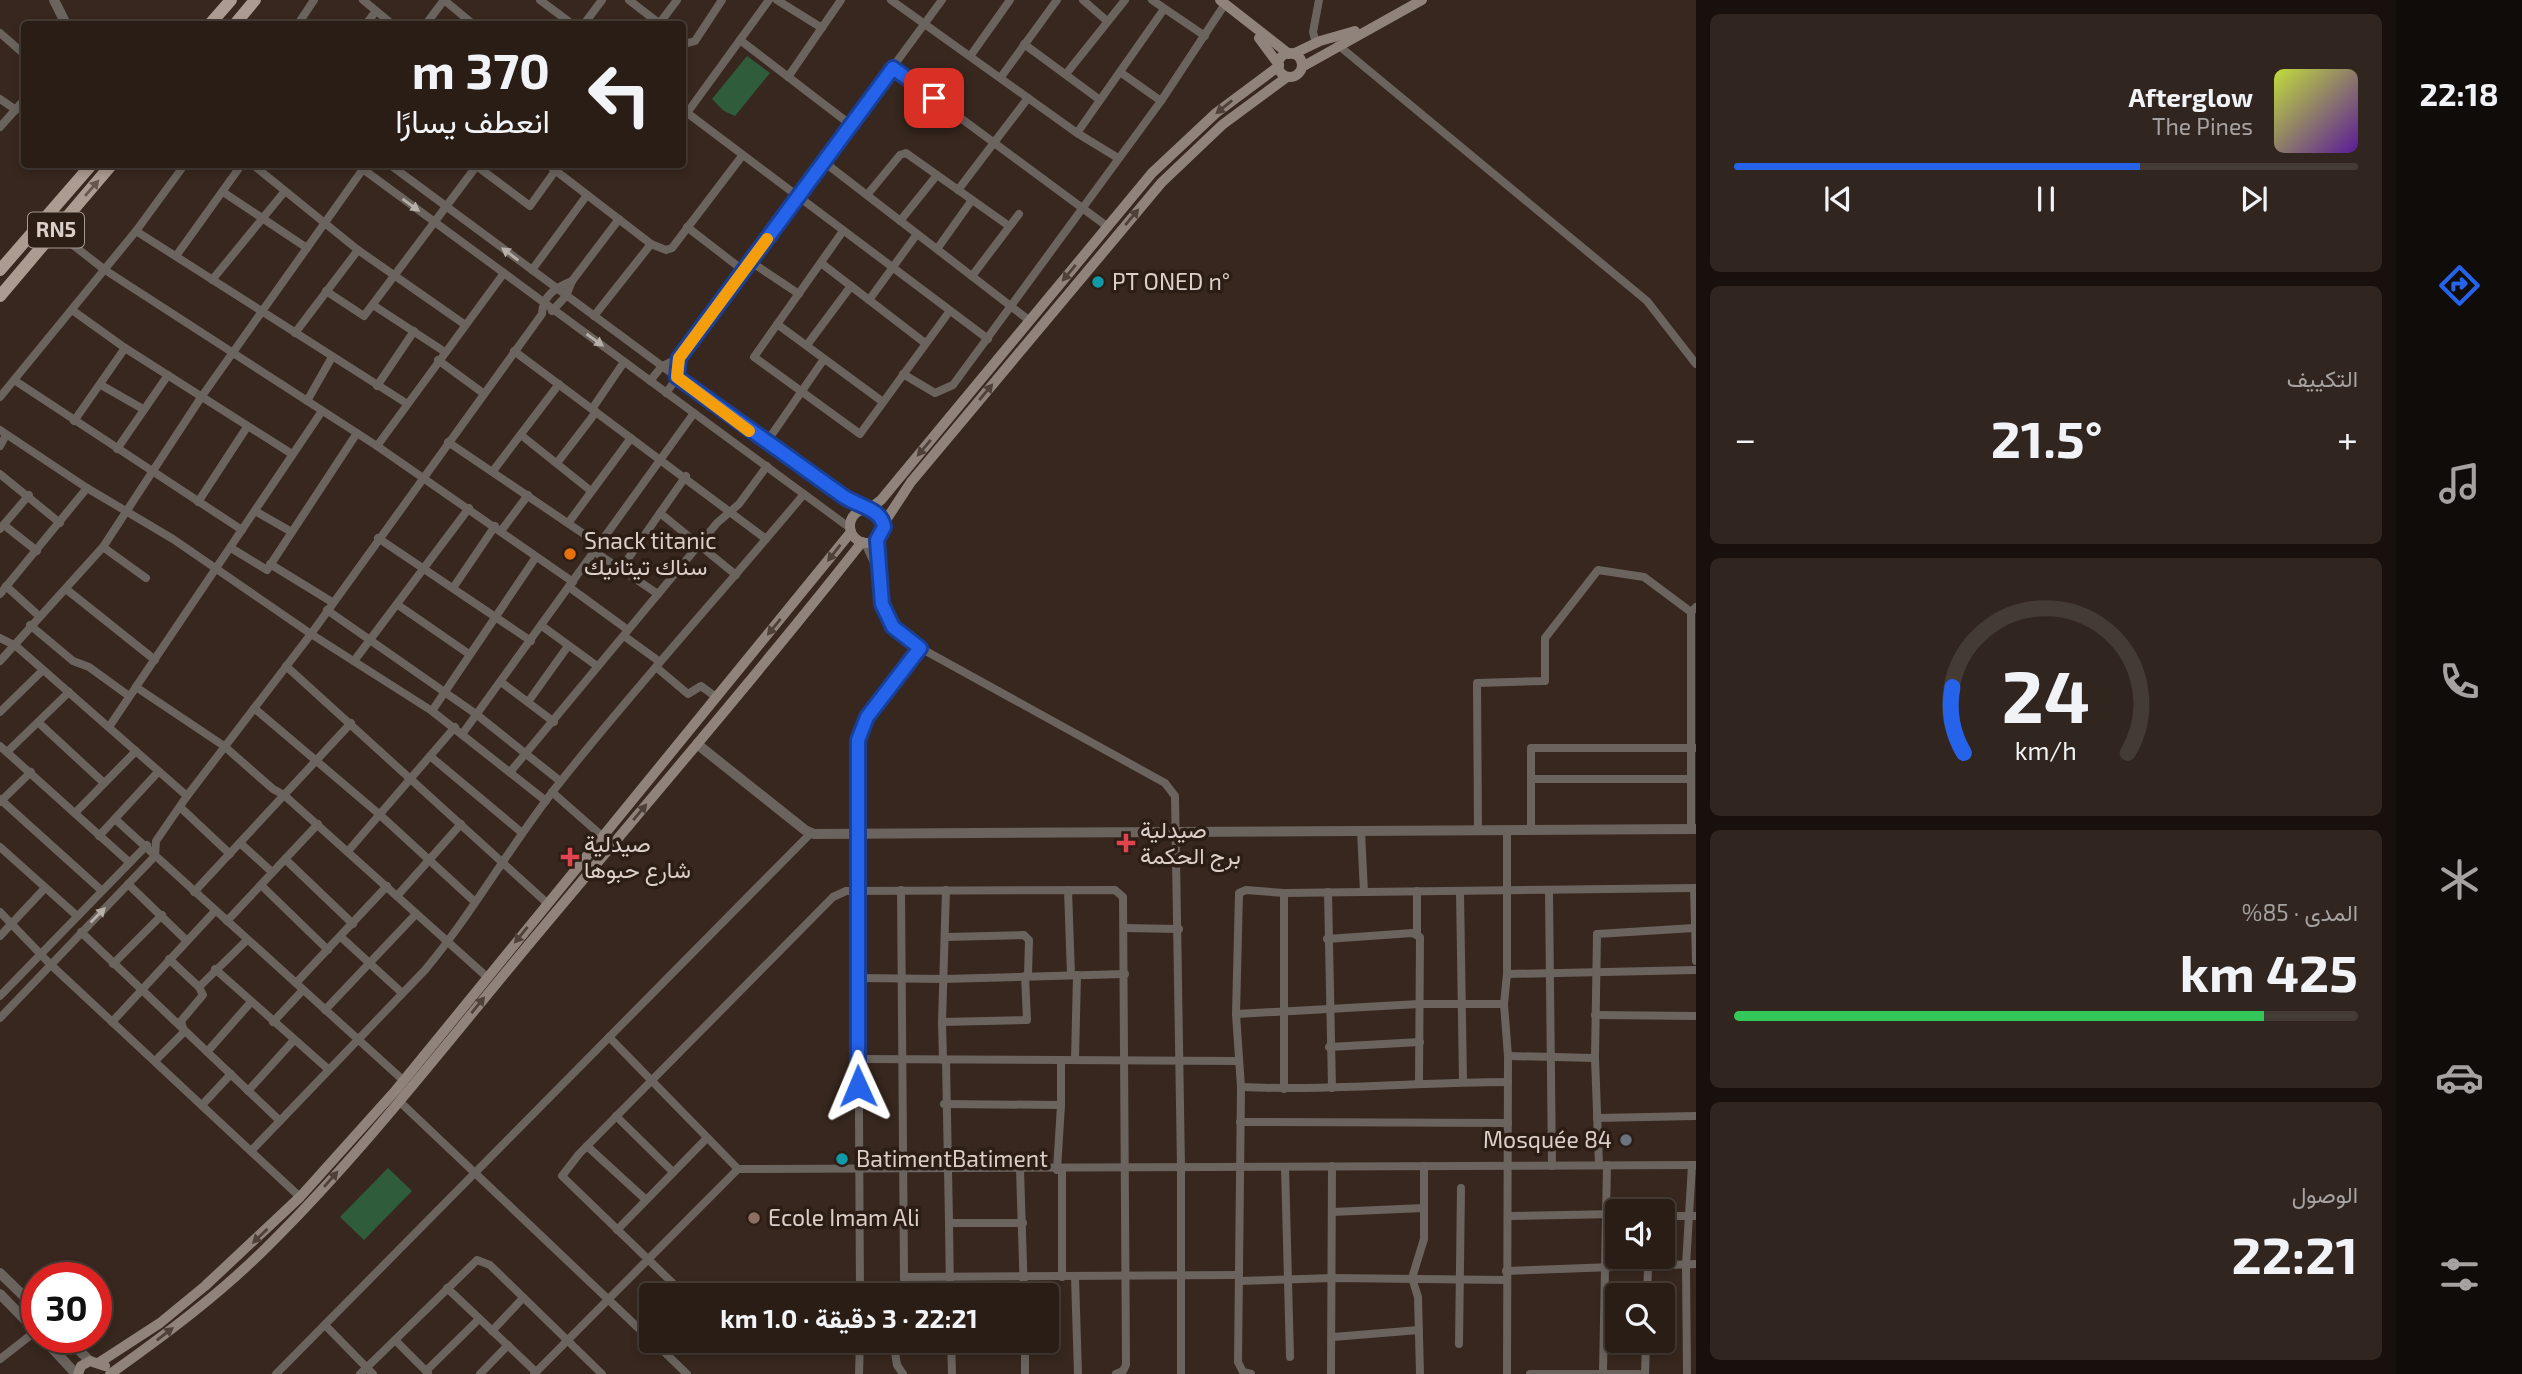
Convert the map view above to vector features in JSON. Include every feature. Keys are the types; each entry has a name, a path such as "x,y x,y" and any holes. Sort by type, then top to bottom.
{"main road":[{"path":"214,21 231,0"},
{"path":"238,21 255,0"},
{"path":"95,1362 109,1374 167,1333 266,1248 400,1101 864,543 877,540 884,523 911,482 1162,182 1222,125 1287,77 1297,75 1302,67 1412,3 1422,0"},
{"path":"1222,2 1301,60 1302,67"},
{"path":"1238,15 1287,77"},
{"path":"77,1374 81,1366 95,1362 160,1323 205,1286 300,1197 404,1081 850,530 854,514 881,500 1152,173 1180,145 1279,66 1283,57 1316,43 1368,29"},
{"name":"RN5","path":"0,270 5,254 88,168"},
{"name":"RN5","path":"0,296 109,168"},
{"path":"866,509 876,511 884,523"},
{"path":"850,530 864,543"}],"street":[{"path":"54,0 64,21"},
{"path":"300,21 314,0"},
{"path":"363,0 388,21"},
{"path":"428,21 444,0 469,21"},
{"path":"540,0 568,21"},
{"path":"586,21 602,0"},
{"path":"629,0 656,21"},
{"path":"662,21 677,0"},
{"path":"686,42 695,41 722,0"},
{"path":"686,110 769,0"},
{"path":"777,0 822,28"},
{"path":"788,77 841,0"},
{"path":"891,0 1077,133 1118,158"},
{"path":"650,381 662,366 679,358 942,0"},
{"path":"971,55 1010,0"},
{"path":"1001,77 1057,0"},
{"path":"1083,0 1107,21"},
{"path":"1066,74 1125,0"},
{"path":"1152,0 1205,36"},
{"path":"1316,43 1313,32 1319,0"},
{"path":"903,374 935,393 947,390 988,339 1081,207 1161,101 1205,36 1222,2"},
{"path":"1077,133 1164,9"},
{"path":"368,21 376,11"},
{"path":"0,33 21,51"},
{"path":"740,40 851,125"},
{"path":"1024,44 1100,100"},
{"path":"1339,45 1647,301 1696,364"},
{"path":"893,68 1108,227"},
{"path":"1120,72 1161,101"},
{"path":"958,190 1028,97"},
{"path":"0,99 16,110"},
{"path":"0,127 21,104"},
{"path":"686,112 988,339"},
{"path":"867,195 903,153 909,154 1009,226"},
{"path":"552,168 651,244 662,250 669,250 742,156"},
{"path":"824,162 1030,321"},
{"path":"0,397 105,270 183,168"},
{"path":"176,256 239,168"},
{"path":"257,168 358,250 464,324"},
{"path":"0,661 103,547 151,471 307,248 359,168"},
{"path":"361,168 850,530"},
{"path":"394,168 766,443 866,509"},
{"path":"326,291 364,316 448,208 474,168"},
{"path":"480,168 530,206 555,171"},
{"path":"900,220 937,174"},
{"path":"212,280 285,191"},
{"path":"223,192 307,248"},
{"path":"531,270 587,195"},
{"path":"937,249 972,200"},
{"path":"972,276 1019,215"},
{"path":"542,314 554,310 566,296 572,281 619,219"},
{"path":"687,227 744,271"},
{"path":"55,231 105,270 231,355 357,433 498,528 571,584 688,694 701,686 716,697"},
{"path":"136,231 406,403"},
{"path":"843,231 754,357 802,394 856,434 863,431 949,312"},
{"path":"869,300 917,234"},
{"path":"594,316 651,244"},
{"path":"295,333 358,250"},
{"path":"751,262 799,294"},
{"path":"821,263 925,343"},
{"path":"377,446 504,273"},
{"path":"0,1018 155,856 156,841 187,796 311,634 542,314 543,302 556,288 572,281"},
{"path":"807,345 851,286"},
{"path":"373,305 445,352"},
{"path":"72,310 125,348 292,454"},
{"path":"777,324 883,402"},
{"path":"377,386 414,331"},
{"path":"74,421 125,348"},
{"path":"514,351 686,476 766,539"},
{"path":"307,401 332,357"},
{"path":"666,393 677,377 679,358"},
{"path":"766,443 824,359"},
{"path":"438,360 483,393"},
{"path":"557,463 624,362"},
{"path":"117,449 168,375"},
{"path":"14,380 242,530"},
{"path":"493,471 559,384"},
{"path":"101,385 143,410"},
{"path":"109,727 322,411"},
{"path":"463,733 663,460 694,413"},
{"path":"198,502 247,427"},
{"path":"0,446 3,433 217,569 311,634 455,727 546,801"},
{"path":"231,548 267,570 290,531 357,433"},
{"path":"521,435 590,491"},
{"path":"569,522 631,438"},
{"path":"448,442 569,522 620,569 658,594"},
{"path":"511,771 767,466"},
{"path":"0,474 60,523"},
{"path":"620,569 686,476"},
{"path":"0,594 87,488"},
{"path":"250,1151 448,942 521,832 552,792 804,494"},
{"path":"29,495 2,527 37,551"},
{"path":"453,588 498,528 528,495"},
{"path":"354,661 469,508"},
{"path":"255,511 290,531"},
{"path":"660,513 736,575"},
{"path":"378,538 531,641"},
{"path":"877,540 882,604 888,620 904,639 1165,783 1176,800 1181,1374"},
{"path":"864,543 880,578"},
{"path":"103,547 146,578"},
{"path":"432,711 536,557"},
{"path":"270,564 329,606 370,640 476,714 560,782"},
{"path":"697,744 811,834 1694,829 1691,779 1694,748 1693,610 1644,577 1598,570 1545,638 1545,681 1477,682 1478,830"},
{"path":"6,586 39,616"},
{"path":"66,589 155,660"},
{"path":"398,605 469,654"},
{"path":"30,625 73,661 89,667 129,696"},
{"path":"542,626 597,666"},
{"path":"0,638 16,646 187,796"},
{"path":"528,702 568,646"},
{"path":"860,1283 859,734 867,717 920,648"},
{"path":"286,666 411,776 500,863 547,904"},
{"path":"0,712 43,670"},
{"path":"501,682 554,722"},
{"path":"136,687 224,746 272,789 284,795 349,850 487,977"},
{"path":"68,692 39,723 4,749 129,862"},
{"path":"254,708 379,814 475,902"},
{"path":"39,723 104,783"},
{"path":"194,892 351,723"},
{"path":"349,850 455,727"},
{"path":"1531,830 1531,748 1694,748"},
{"path":"75,813 136,751"},
{"path":"430,756 521,832"},
{"path":"32,772 1,801 101,890"},
{"path":"99,836 158,772"},
{"path":"1531,779 1691,779"},
{"path":"552,792 602,836"},
{"path":"180,807 230,854"},
{"path":"115,819 404,1081"},
{"path":"227,921 318,824"},
{"path":"397,896 461,824"},
{"path":"1507,830 1507,974 1504,1004 1508,1056 1507,1374"},
{"path":"1361,831 1364,892"},
{"path":"276,1374 811,834"},
{"path":"0,996 144,846 156,841"},
{"path":"240,842 272,873"},
{"path":"0,848 76,915"},
{"path":"285,859 353,924"},
{"path":"128,884 187,941"},
{"path":"262,886 328,950"},
{"path":"296,984 387,886"},
{"path":"1251,1374 1243,1372 1238,1362 1241,1087 1236,1014 1239,893 1246,890 1284,893 1549,892 1695,888 1696,961"},
{"path":"0,936 44,889"},
{"path":"901,890 904,1283"},
{"path":"946,890 942,1022 950,1283"},
{"path":"1068,890 1074,975 1075,1060"},
{"path":"673,1283 562,1176 616,1116 833,897 842,891 1121,892 1125,974 1123,1063 1126,1365 1123,1371 1116,1374"},
{"path":"1417,891 1417,934 1421,945 1419,1082"},
{"path":"1460,891 1463,1082"},
{"path":"1328,892 1328,1009 1332,1088"},
{"path":"1549,892 1552,1166"},
{"path":"1284,893 1284,1089"},
{"path":"112,1022 215,911"},
{"path":"0,912 50,964 300,1197"},
{"path":"325,1010 416,914"},
{"path":"113,964 162,915"},
{"path":"1124,928 1178,929"},
{"path":"1606,1199 1597,1118 1595,1058 1594,972 1598,932 1694,928"},
{"path":"81,932 280,1121"},
{"path":"1327,939 1417,934"},
{"path":"942,1022 1027,1020 1029,940 1024,935 946,937"},
{"path":"341,937 401,992"},
{"path":"200,987 247,940"},
{"path":"169,959 200,987 203,995 181,1021 185,1031"},
{"path":"215,970 328,1069"},
{"path":"1507,974 1696,970"},
{"path":"858,978 944,979 1125,974"},
{"path":"273,1022 303,990"},
{"path":"207,1052 251,1002"},
{"path":"1236,1014 1419,1004 1504,1004"},
{"path":"1595,1015 1696,1016"},
{"path":"155,1061 185,1031"},
{"path":"609,1037 650,1082 738,1169 1694,1165 1686,1265 1687,1374"},
{"path":"248,1091 294,1040"},
{"path":"1329,1047 1420,1042"},
{"path":"1508,1056 1595,1058"},
{"path":"858,1059 1075,1060 1123,1063 1238,1061"},
{"path":"1060,1060 1062,1276"},
{"path":"203,1104 231,1074"},
{"path":"1241,1087 1284,1089 1419,1082 1508,1082"},
{"path":"400,1101 639,1328"},
{"path":"944,1104 1060,1105"},
{"path":"616,1116 673,1172"},
{"path":"1597,1118 1696,1116"},
{"path":"1240,1122 1508,1123"},
{"path":"617,1230 706,1139"},
{"path":"587,1146 645,1199"},
{"path":"1420,1374 1418,1297 1412,1278 1423,1245 1424,1166"},
{"path":"1285,1167 1290,1357"},
{"path":"1331,1374 1332,1167"},
{"path":"447,1288 535,1373 738,1169"},
{"path":"1020,1169 1024,1283"},
{"path":"1460,1344 1461,1188"},
{"path":"1332,1212 1424,1208"},
{"path":"1509,1216 1605,1214"},
{"path":"949,1223 1023,1223"},
{"path":"1603,1372 1605,1241"},
{"path":"325,1325 367,1372 471,1264 484,1261 568,1339 600,1373"},
{"path":"1675,1266 1696,1264"},
{"path":"904,1277 1462,1279 1603,1268"},
{"path":"0,1273 21,1293"},
{"path":"1075,1277 1078,1374"},
{"path":"0,1294 21,1316"},
{"path":"492,1331 523,1298"},
{"path":"395,1340 427,1372 479,1319"},
{"path":"1333,1336 1419,1330"},
{"path":"1,1358 21,1343"},
{"path":"480,1374 508,1345"},
{"path":"57,1353 77,1374"},
{"path":"84,1353 95,1362"},
{"path":"665,1353 687,1374"},
{"path":"859,1374 860,1353"},
{"path":"895,1353 897,1365 904,1374"},
{"path":"951,1353 952,1374"},
{"path":"1025,1353 1025,1374"},
{"path":"1645,1374 1646,1353"},
{"path":"1530,1374 1639,1374"}],"green space":[{"path":"747,56 770,73 735,116 724,111 712,99"},
{"path":"388,1168 412,1191 364,1240 340,1217"}],"slow traffic":[{"path":"749,431 677,377 679,358 767,239"}],"place":[{"name":"PT ONED n°","path":"1098,282"},
{"name":"Snack titanic سناك تيتانيك","path":"570,554"},
{"name":"صيدلية برج الحكمة","path":"1126,843"},
{"name":"صيدلية شارع حبوها","path":"570,857"},
{"name":"Mosquée 84","path":"1626,1140"},
{"name":"BatimentBatiment","path":"842,1159"},
{"name":"Ecole Imam Ali","path":"754,1218"}],"route":[{"path":"858,1086 857,746 867,717 920,648 904,639 893,627 882,604 877,540 884,527 881,516 876,511 863,509 843,496 677,377 679,358 893,68 934,98"}]}
